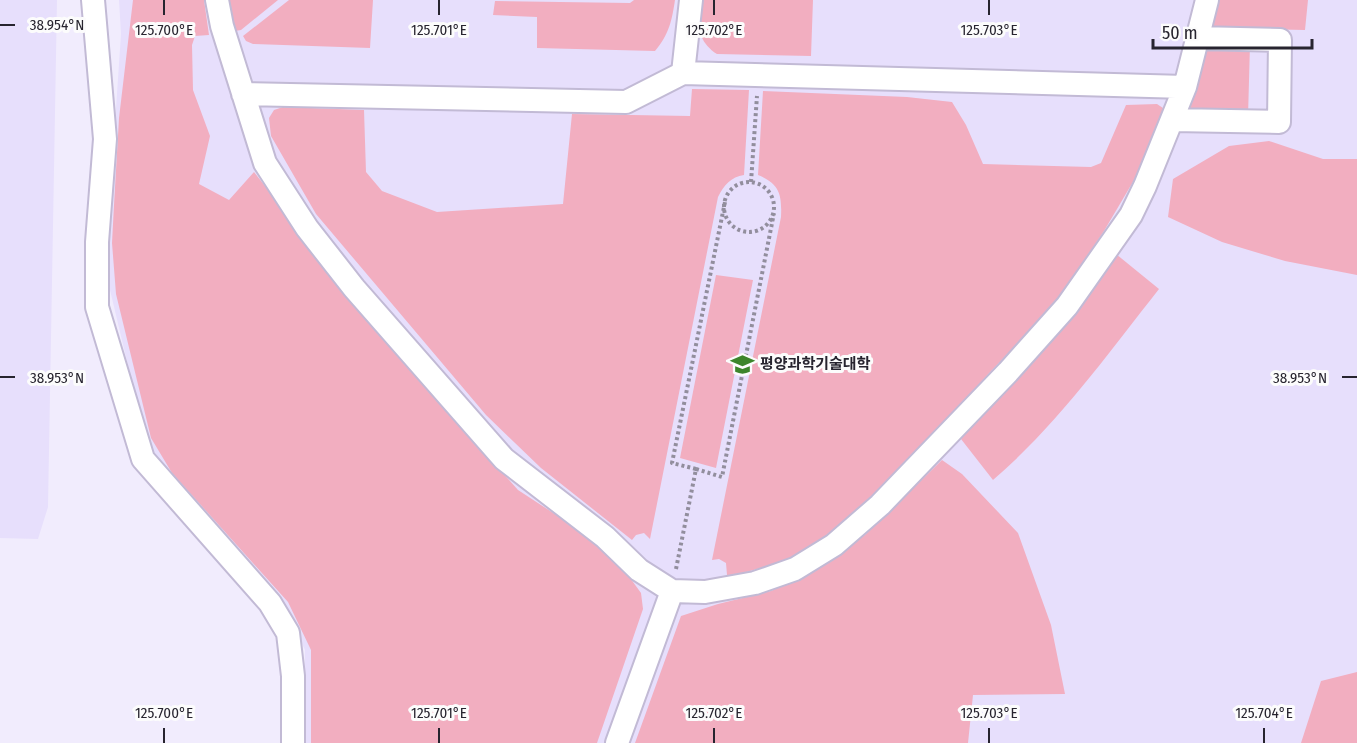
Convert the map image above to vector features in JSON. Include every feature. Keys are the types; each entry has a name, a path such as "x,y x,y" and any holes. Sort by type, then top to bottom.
{"street":[{"path":"93,0 105,138 97,242 97,307 143,459 270,603 288,633 293,676 293,743"},
{"path":"217,0 222,27 265,163 307,228 354,288 504,459 605,537 639,570 672,591 705,592 745,585 795,569 834,545 880,505 1008,372 1067,306 1131,215 1185,87 1208,0"},
{"path":"683,73 691,0"},
{"path":"1173,120 1279,122 1280,40 1197,38"},
{"path":"243,94 626,102 683,73 1185,87"},
{"path":"617,743 672,591"}],"path":[{"path":"751,182 758,75"},
{"path":"751,182 765,187 770,192 775,206 722,477 672,463 725,202 727,195 737,185 751,182"},
{"path":"725,202 726,216 734,228 741,231 755,232 762,229 774,213"},
{"path":"672,591 696,469"}],"shaded area":[{"path":"0,0 57,0 48,507 38,539 0,538"},
{"name":"평양과학기술대학","path":"119,0 1357,0 1357,743 304,743 305,650 282,601 166,473 145,437 110,290 107,243 121,34"},
{"path":"133,0 204,0 209,35 195,36 192,45 193,90 210,136 199,184 229,200 254,172 396,353 518,490 587,535 620,564 641,593 643,609 597,743 311,743 311,650 288,602 172,473 151,438 116,294 112,243 119,118"},
{"path":"228,0 278,0 241,30 235,31"},
{"path":"289,0 373,0 370,48 253,44 246,41 243,36"},
{"path":"634,0 675,0 669,27 655,51 537,48 537,17 493,15 495,1 630,3"},
{"path":"699,0 813,0 811,56 717,54 705,43 699,30"},
{"path":"1219,0 1308,0 1305,30 1211,28"},
{"path":"1207,43 1250,44 1248,117 1187,114"},
{"path":"692,89 749,90 744,175 728,182 718,197 650,539 644,533 636,535 632,540 541,468 486,415 316,214 271,136 269,118 274,110 283,107 364,110 366,172 382,191 437,212 563,204 572,114 690,116"},
{"path":"763,91 907,97 952,102 966,125 983,164 1091,167 1101,163 1126,105 1157,104 1166,110 1150,153 1104,231 1057,301 906,462 843,524 805,552 771,565 736,575 727,575 726,563 719,559 712,560 781,217 778,191 771,182 758,175"},
{"path":"1269,141 1323,159 1357,159 1357,275 1285,261 1222,242 1168,217 1173,179 1229,146"},
{"path":"1116,254 1159,289 1060,413 993,480 961,439"},
{"path":"716,275 753,280 716,468 680,458"},
{"path":"942,460 962,474 1018,533 1051,625 1065,694 973,695 968,743 635,743 681,616 771,591 818,569 866,534"},
{"path":"1357,672 1357,743 1301,743 1321,681"}],"place":[{"name":"평양과학기술대학","path":"742,364"}]}
